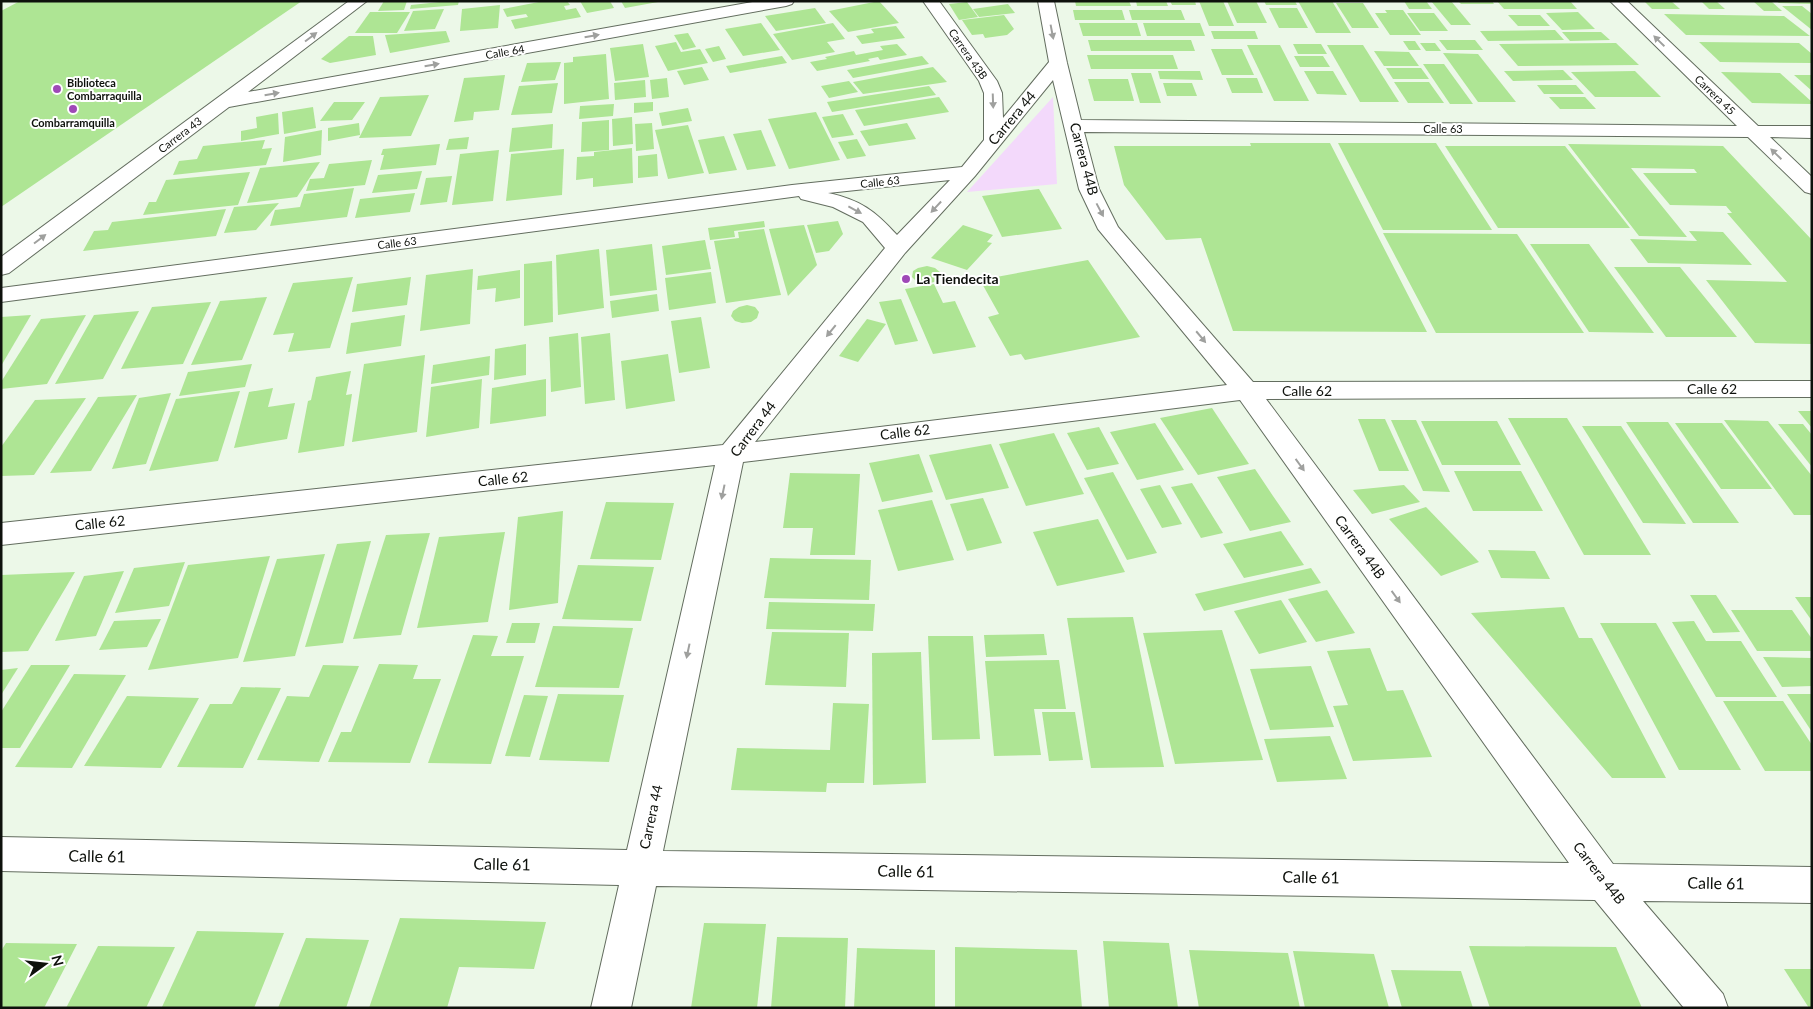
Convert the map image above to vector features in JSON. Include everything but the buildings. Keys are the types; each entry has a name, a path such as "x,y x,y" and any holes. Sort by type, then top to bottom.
{"street":[{"name":"Carrera 43","path":"1,268 359,1"},
{"name":"Calle 64","path":"224,102 786,1"},
{"name":"Carrera 43B","path":"931,1 988,81 993,93 994,140"},
{"path":"1046,1 1058,63"},
{"name":"Carrera 45","path":"1618,1 1812,188"},
{"name":"Carrera 44","path":"611,1008 731,454 897,248 968,172 1058,63"},
{"name":"Carrera 44B","path":"1058,63 1089,189 1110,228 1246,391 1604,882 1709,1008"},
{"name":"Calle 63","path":"1074,126 1812,132"},
{"name":"Calle 63","path":"1,295 792,191 968,172"},
{"name":"Calle 63","path":"792,191 840,202 870,218 897,248"},
{"name":"Calle 62","path":"1,534 731,454 1246,391 1812,389"},
{"name":"Calle 61","path":"1,854 640,868 1812,885"}],"shaded area":[{"path":"1053,97 1057,184 967,192"}],"place":[{"name":"Biblioteca Combarraquilla","path":"57,89"},
{"name":"Combarramquilla","path":"73,109"},
{"name":"La Tiendecita","path":"906,279"}]}
